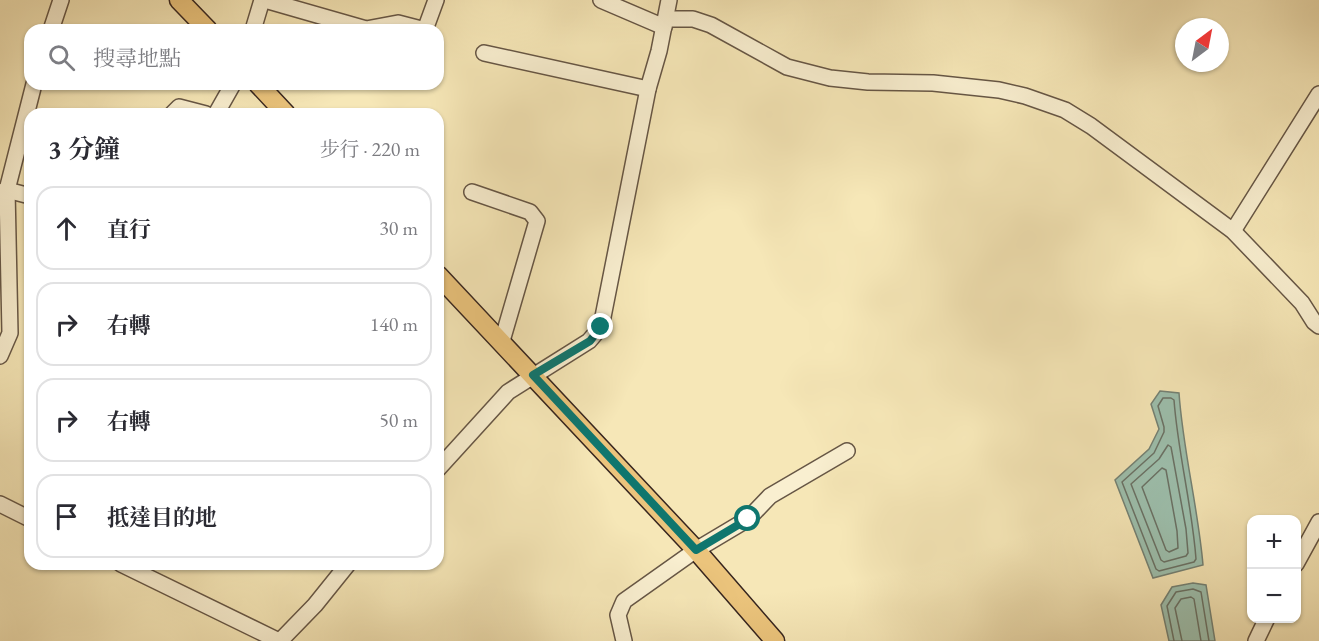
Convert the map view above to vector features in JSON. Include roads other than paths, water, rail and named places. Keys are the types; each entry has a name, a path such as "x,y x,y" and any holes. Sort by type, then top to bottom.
{"main road":[{"path":"179,0 201,24"},
{"path":"264,90 280,108"},
{"path":"444,282 502,341 696,550 775,641"}],"street":[{"path":"53,24 61,0"},
{"path":"255,24 263,0 348,24"},
{"path":"427,24 436,0"},
{"path":"601,0 665,23 693,19 711,25 787,67 830,78 933,83 999,90 1042,101 1065,111 1091,126 1233,231 1302,303 1319,326"},
{"path":"444,462 508,392 590,341 601,327 648,89 669,0"},
{"path":"484,53 648,89"},
{"path":"27,108 32,90"},
{"path":"219,108 230,90"},
{"path":"1233,231 1319,94"},
{"path":"0,356 10,333 4,191 24,120"},
{"path":"4,191 24,195"},
{"path":"472,192 530,212 537,221 502,341"},
{"path":"624,641 618,615 624,601 696,550 748,519 770,496 847,451"},
{"path":"0,504 24,516"},
{"path":"1301,555 1319,522"},
{"path":"133,570 280,641 315,605 343,570"},
{"path":"1256,641 1265,623"}],"water":[{"path":"1160,391 1179,393 1203,565 1153,578 1115,480 1149,449 1159,429 1151,404"},
{"path":"1193,583 1206,585 1215,641 1169,641 1161,605 1172,587"}]}
